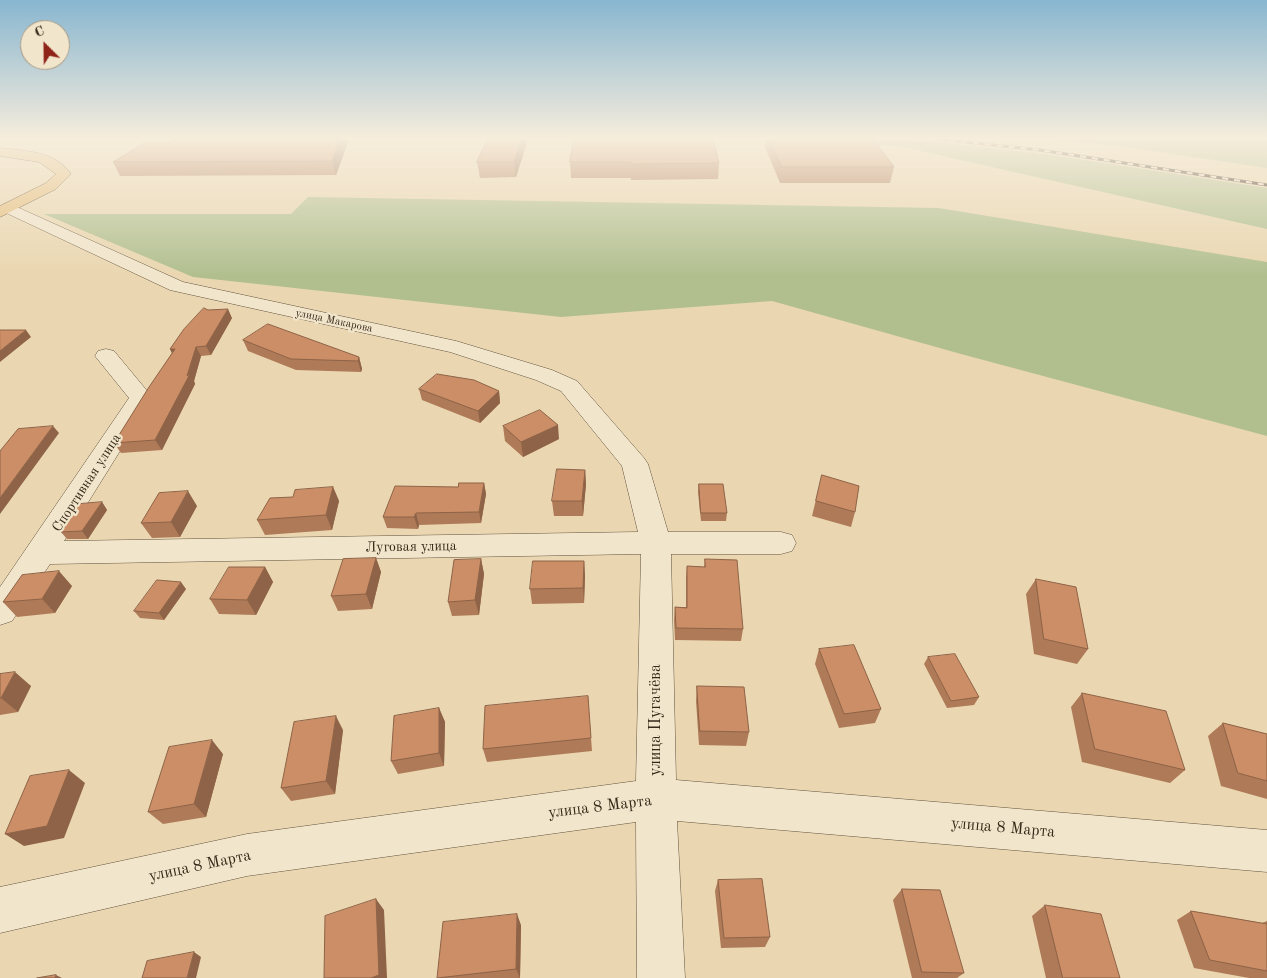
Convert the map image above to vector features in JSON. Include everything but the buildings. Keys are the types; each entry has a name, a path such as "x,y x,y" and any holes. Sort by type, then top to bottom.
{"main road":[{"path":"4,210 52,185"}],"street":[{"name":"улица Макарова","path":"4,210 177,286 456,348 544,375 569,386 635,464"},
{"name":"Спортивная улица","path":"0,612 41,553 141,398 106,356"},
{"name":"улица Пугачёва","path":"635,464 656,543 656,799 661,978"},
{"name":"Луговая улица","path":"41,553 656,543 781,543"},
{"name":"улица 8 Марта","path":"0,910 248,855 656,799 1267,851"}],"green space":[{"path":"1070,185 1245,185 1267,188 1267,229"},
{"path":"308,197 939,208 1267,262 1267,436 772,301 561,317 193,277 44,214 291,214"}]}
